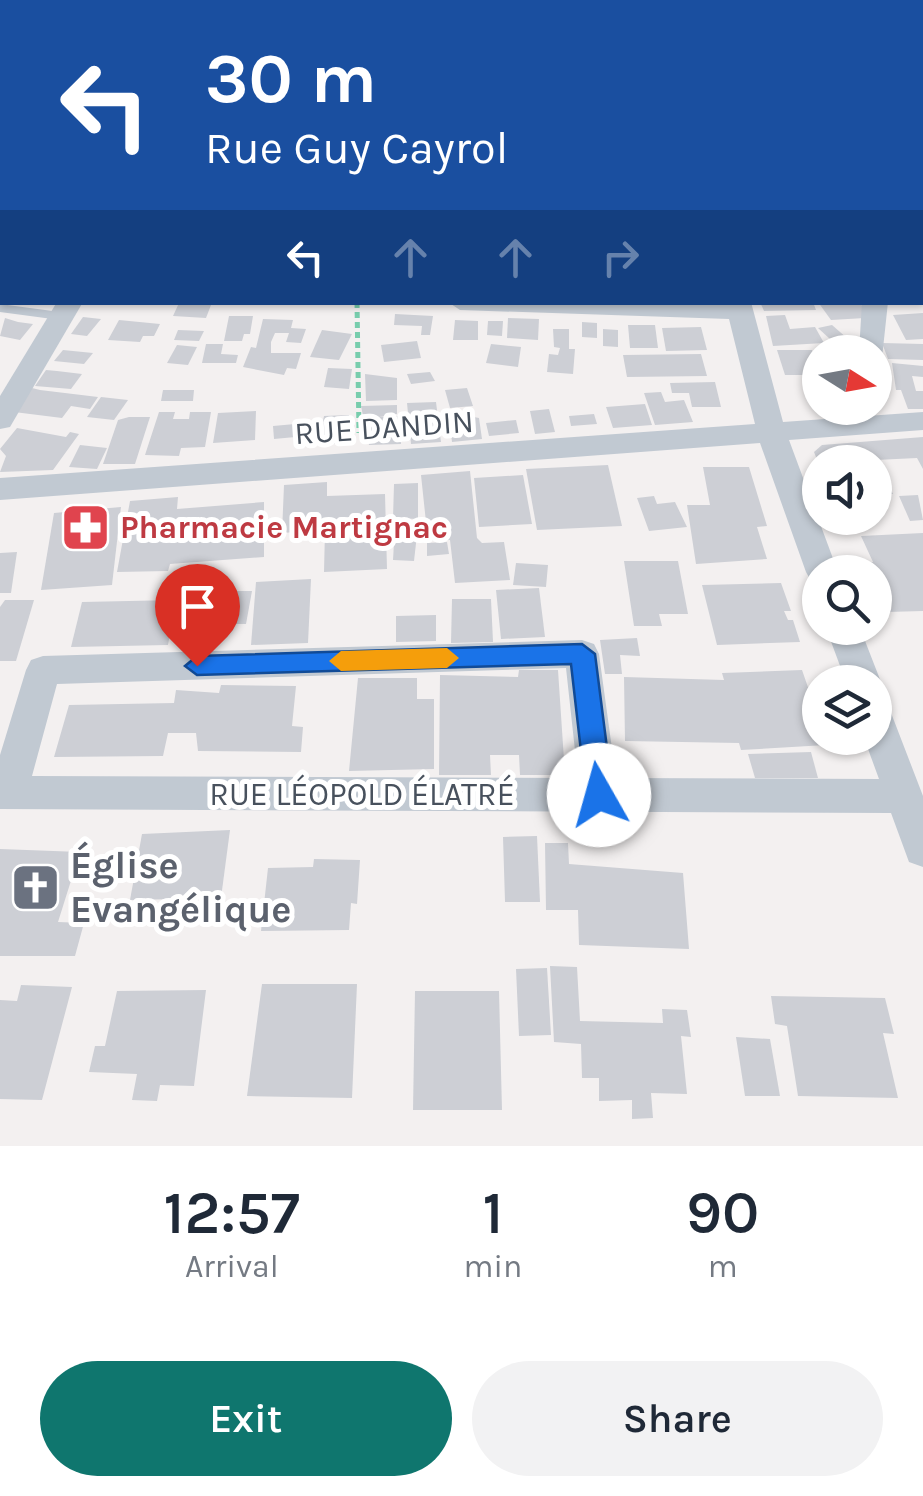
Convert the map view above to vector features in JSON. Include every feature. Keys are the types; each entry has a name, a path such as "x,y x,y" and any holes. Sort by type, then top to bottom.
{"street":[{"path":"627,305 739,307 772,436 816,555"},
{"path":"873,335 875,305"},
{"path":"0,420 65,309"},
{"name":"RUE DANDIN","path":"892,418 923,421"},
{"name":"RUE DANDIN","path":"0,489 772,436 828,425"},
{"path":"4,792 43,670 582,654 599,795"},
{"path":"889,755 923,849"},
{"name":"RUE LÉOPOLD ÉLATRÉ","path":"4,792 904,796"}],"lane":[{"path":"0,308 65,309"}],"path":[{"path":"357,305 360,464"}],"building":[{"path":"178,305 211,305 206,318 173,316"},
{"path":"761,305 814,305 816,310 764,311"},
{"path":"820,305 862,305 865,318 831,320"},
{"path":"923,313 923,339 906,340 893,315"},
{"path":"395,314 433,316 430,335 421,335 422,326 394,325"},
{"path":"785,315 790,329 815,327 820,335 802,335 802,344 773,346 766,316"},
{"path":"229,316 253,316 250,334 244,334 242,341 224,341"},
{"path":"83,317 101,319 87,336 71,334"},
{"path":"5,318 33,324 20,340 0,336"},
{"path":"508,318 539,319 538,340 507,338"},
{"path":"263,319 293,320 291,328 306,329 301,343 286,342 289,333 275,333 271,342 271,353 301,353 296,369 287,368 284,375 243,367 251,347 256,348"},
{"path":"119,320 160,324 154,336 143,336 140,342 108,340"},
{"path":"455,320 478,321 478,340 453,340"},
{"path":"488,321 503,321 502,336 487,335"},
{"path":"582,322 597,323 597,338 582,337"},
{"path":"628,325 655,325 658,348 630,348"},
{"path":"832,325 843,335 826,335 818,328"},
{"path":"701,327 707,350 666,351 662,328"},
{"path":"553,329 569,329 569,349 575,349 573,374 547,372 549,354 558,355 560,348 554,347"},
{"path":"603,329 618,330 618,347 603,346"},
{"path":"178,330 204,331 199,341 174,340"},
{"path":"322,330 352,334 339,360 310,357"},
{"path":"417,341 421,358 384,362 381,345"},
{"path":"892,343 923,344 923,360 892,359"},
{"path":"206,344 223,344 221,354 238,355 236,363 202,363"},
{"path":"491,344 521,347 518,367 486,363"},
{"path":"177,345 197,347 188,365 167,363"},
{"path":"63,350 93,353 84,364 54,361"},
{"path":"777,350 802,350 802,375 785,375"},
{"path":"701,354 707,376 627,377 623,355"},
{"path":"892,363 923,366 923,377 912,376 916,391 923,391 923,409 908,409 901,390 896,390"},
{"path":"328,368 352,369 349,389 324,387"},
{"path":"46,370 82,374 71,389 35,386"},
{"path":"430,372 435,381 411,384 407,374"},
{"path":"365,374 397,378 397,400 366,401"},
{"path":"715,382 721,407 692,407 689,393 672,393 670,383"},
{"path":"32,388 98,397 90,409 71,406 62,418 14,412"},
{"path":"467,388 473,406 450,408 445,390"},
{"path":"163,390 194,390 193,401 161,401"},
{"path":"661,392 665,402 684,400 693,422 655,425 644,393"},
{"path":"101,397 128,400 114,420 87,417"},
{"path":"436,402 441,442 411,444 407,403"},
{"path":"645,404 652,425 613,428 606,407"},
{"path":"397,405 397,414 379,417 399,416 401,444 369,445 361,406"},
{"path":"549,409 555,432 535,434 530,411"},
{"path":"256,411 255,440 213,443 218,413"},
{"path":"159,412 175,412 173,419 189,419 190,412 211,412 205,447 181,448 179,456 145,455"},
{"path":"448,412 479,418 482,439 452,442"},
{"path":"594,414 597,424 571,426 569,416"},
{"path":"349,415 346,444 318,444 324,416"},
{"path":"150,417 135,464 103,464 118,420"},
{"path":"516,420 519,433 489,436 486,423"},
{"path":"306,423 306,436 274,439 273,426"},
{"path":"17,428 66,437 70,432 79,434 53,470 0,472 6,456 0,449"},
{"path":"923,437 923,469 917,458 892,459 892,445 822,445"},
{"path":"80,445 107,448 97,469 69,467"},
{"path":"608,465 622,526 537,530 526,469"},
{"path":"703,467 749,467 767,526 757,527 767,559 696,564 687,505 710,505"},
{"path":"470,471 477,538 482,543 504,542 510,580 455,583 450,540 428,541 421,475"},
{"path":"523,475 532,524 479,527 474,478"},
{"path":"327,482 327,496 385,494 387,569 324,572 325,530 282,533 284,485"},
{"path":"418,483 418,519 393,518 394,484"},
{"path":"918,495 923,520 910,521 899,496"},
{"path":"654,496 657,504 675,502 687,527 649,531 637,498"},
{"path":"178,497 177,509 264,502 264,557 170,564 168,571 117,572 130,501"},
{"path":"121,507 112,585 41,590 54,513"},
{"path":"395,526 418,526 414,561 393,560"},
{"path":"923,533 923,611 892,612 892,555 870,555 861,536"},
{"path":"447,542 449,554 427,556 427,543"},
{"path":"17,552 11,593 0,593 0,553"},
{"path":"624,561 678,561 688,614 659,614 662,626 634,626"},
{"path":"516,563 548,565 546,587 513,585"},
{"path":"311,579 308,643 251,645 256,582"},
{"path":"781,583 791,611 784,611 788,620 793,620 800,642 717,645 702,585"},
{"path":"539,588 545,637 501,639 496,590"},
{"path":"217,591 252,591 246,624 211,624"},
{"path":"452,599 491,599 493,642 451,643"},
{"path":"5,600 34,600 16,661 0,661 0,607"},
{"path":"176,600 168,645 71,647 82,602"},
{"path":"436,615 436,641 396,642 396,616"},
{"path":"637,638 640,656 620,655 622,674 605,674 600,640"},
{"path":"519,670 558,670 565,775 520,775 519,755 490,755 491,775 439,775 440,675 518,677"},
{"path":"802,670 802,746 741,750 739,743 625,741 624,677 724,680 722,673"},
{"path":"358,678 417,678 417,699 434,699 434,769 349,771"},
{"path":"221,685 296,686 292,726 303,727 301,752 198,751 196,733 168,733 163,756 54,757 69,705 174,703 176,690 219,693"},
{"path":"748,754 812,755 818,778 755,778"},
{"path":"230,830 221,898 130,900 142,834"},
{"path":"537,836 540,902 505,902 503,837"},
{"path":"545,843 568,843 569,864 683,873 689,949 579,945 578,910 546,910"},
{"name":"Église Evangélique","path":"0,849 80,852 58,922 84,923 75,956 0,956"},
{"path":"314,859 360,860 357,904 351,903 349,930 261,931 268,868 313,867"},
{"path":"550,966 577,967 580,1021 663,1023 662,1009 687,1010 691,1037 681,1036 687,1094 651,1093 653,1118 632,1119 632,1100 599,1101 599,1078 582,1078 581,1044 554,1042"},
{"path":"547,968 551,1035 519,1036 516,969"},
{"path":"262,984 357,984 352,1098 247,1096"},
{"path":"21,985 72,987 42,1100 0,1099 0,1000 17,1001"},
{"path":"206,990 194,1086 160,1085 157,1101 132,1100 137,1074 89,1072 95,1046 105,1046 117,991"},
{"path":"415,991 499,991 502,1110 413,1110"},
{"path":"771,996 885,998 894,1034 883,1033 898,1098 798,1096 787,1026 775,1024"},
{"path":"736,1037 770,1039 780,1096 745,1096"}],"slow traffic":[{"path":"341,661 447,658"}],"place":[{"name":"Pharmacie Martignac","path":"85,527"},
{"name":"Église Evangélique","path":"35,887"}],"route":[{"path":"197,666 582,654 599,795"}]}
